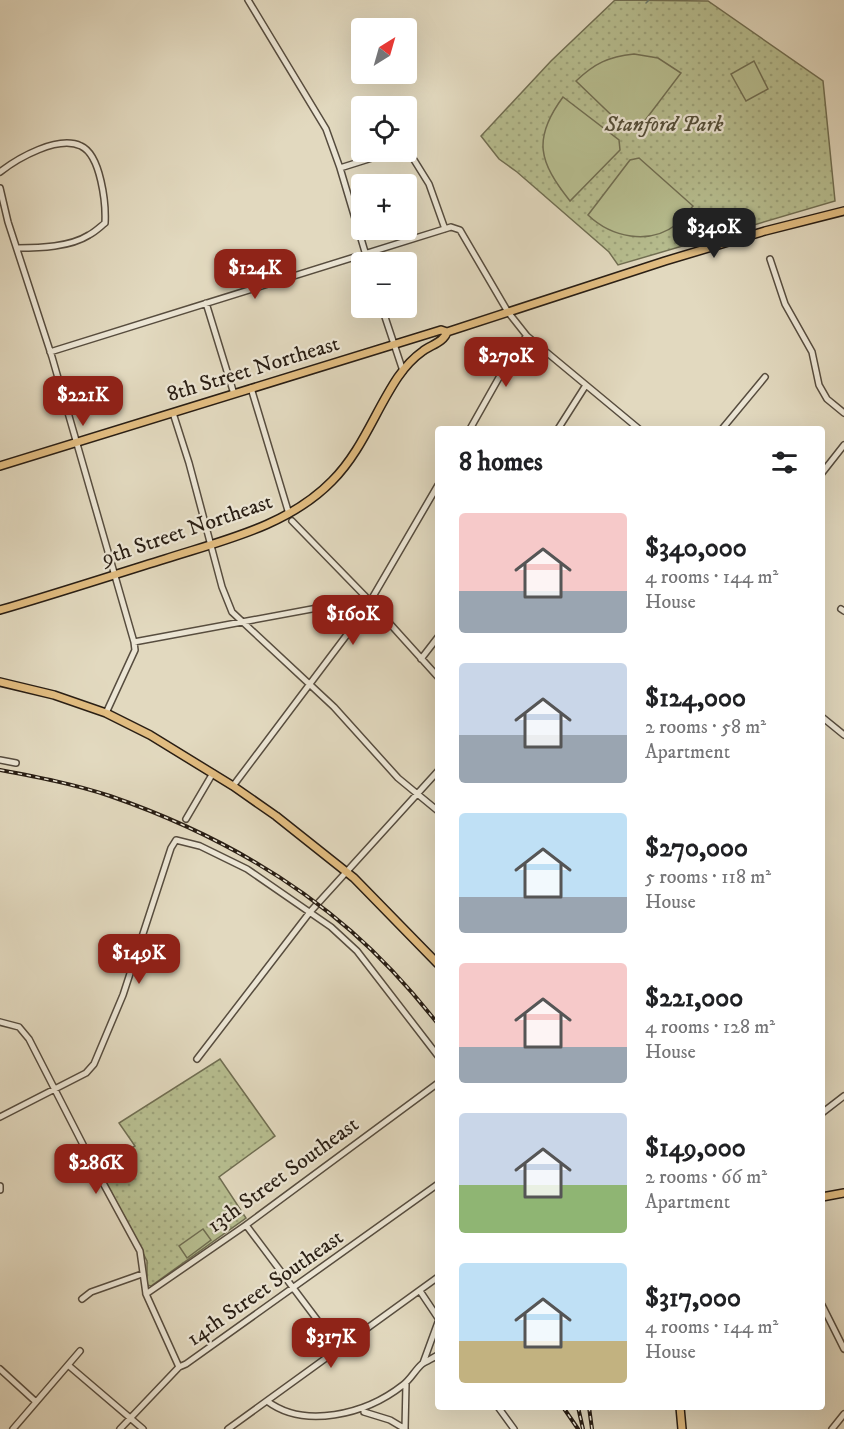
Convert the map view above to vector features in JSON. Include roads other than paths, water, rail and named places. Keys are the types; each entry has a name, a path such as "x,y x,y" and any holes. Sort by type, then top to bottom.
{"main road":[{"path":"447,332 765,231 844,211"},
{"name":"8th Street Northeast","path":"0,466 441,330 447,332"},
{"name":"9th Street Northeast","path":"0,610 291,517 344,467 361,443 402,372 423,351 445,338 447,332"},
{"path":"0,682 54,695 106,713 150,735 213,773 276,816 347,871 435,961"},
{"path":"825,1195 844,1193"},
{"path":"680,1410 682,1429"}],"street":[{"path":"248,0 326,129 365,252"},
{"path":"0,172 14,161 62,143 81,146 90,153 101,182 106,204 105,223 88,236 69,243 18,248"},
{"path":"340,168 359,162"},
{"path":"415,162 429,184 445,229"},
{"path":"0,188 77,442 134,642 135,650 106,713"},
{"path":"0,222 8,220"},
{"path":"372,252 450,227 459,229 508,312 527,336 635,426"},
{"path":"50,352 351,259"},
{"path":"770,259 785,304 812,352 819,385 827,399 844,414"},
{"path":"206,303 234,394"},
{"path":"385,318 402,372"},
{"path":"472,426 514,351 527,336"},
{"path":"724,426 765,377"},
{"path":"560,426 585,385"},
{"path":"251,388 291,517 435,674"},
{"path":"173,413 226,600 232,612 310,684 417,795 435,809"},
{"path":"825,469 844,445"},
{"path":"233,786 370,602 435,489"},
{"path":"134,642 355,601 370,602"},
{"path":"421,660 435,641"},
{"path":"825,719 844,735"},
{"path":"0,760 15,763"},
{"path":"186,819 213,773"},
{"path":"197,1059 310,912 435,774"},
{"path":"0,1117 86,1073 94,1064 123,995 171,848 176,840 200,846 239,864 331,927 357,951 435,1052"},
{"path":"0,1022 14,1024 24,1032 140,1251 146,1294 179,1367"},
{"name":"13th Street Southeast","path":"146,1294 246,1225 435,1085"},
{"path":"825,1111 844,1096"},
{"name":"14th Street Southeast","path":"120,1429 179,1367 186,1365 435,1186"},
{"path":"246,1225 339,1349"},
{"path":"82,1299 91,1292 142,1274"},
{"path":"228,1429 435,1279"},
{"path":"420,1291 435,1315"},
{"path":"825,1311 844,1349"},
{"path":"351,1419 406,1384 422,1364 435,1328"},
{"path":"13,1429 80,1351"},
{"path":"422,1364 435,1357"},
{"path":"68,1365 143,1429"},
{"path":"0,1369 36,1402"},
{"path":"364,1412 384,1418 405,1429 406,1384"},
{"path":"267,1401 278,1414"},
{"path":"500,1410 514,1429"},
{"path":"832,1429 844,1414"}],"waterway":[{"path":"646,3 649,0"}],"railway":[{"path":"0,770 69,784 110,796 175,821 237,852 296,889 351,931 397,976 435,1020"},
{"path":"565,1410 578,1429"},
{"path":"579,1410 583,1429"},
{"path":"589,1410 592,1429"}],"park label":[{"name":"Stanford Park","path":"664,124"}]}
